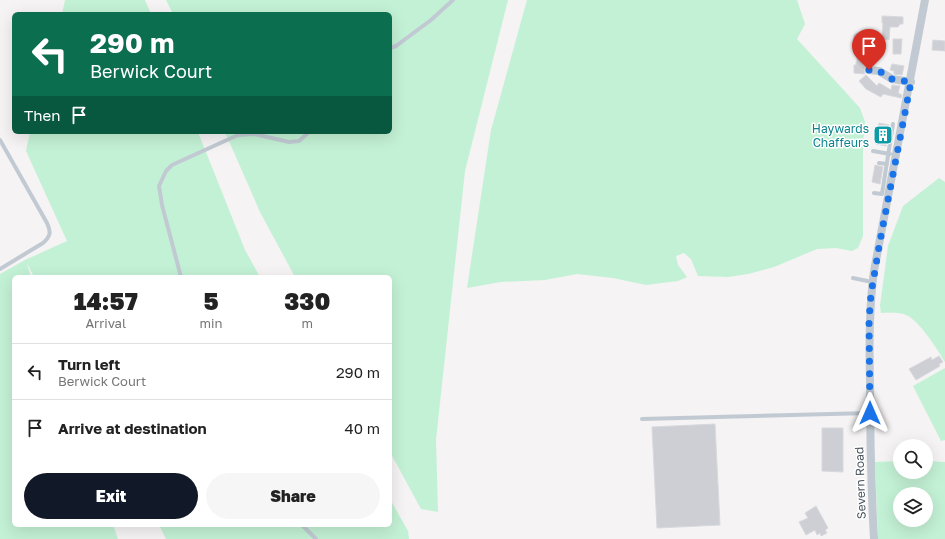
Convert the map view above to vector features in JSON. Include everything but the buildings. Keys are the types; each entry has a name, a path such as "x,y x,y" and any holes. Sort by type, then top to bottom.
{"street":[{"name":"Severn Road","path":"874,539 870,460 869,320 872,282 893,154 911,82 925,0"},
{"path":"869,70 879,71 892,79 911,82"}],"lane":[{"path":"392,47 396,46 431,20 453,0"},
{"path":"874,193 882,194 887,164 893,154 893,124"},
{"path":"180,275 162,206 159,186 166,171 172,165 238,135 254,134 289,142 299,141 307,134"},
{"path":"0,140 51,232 49,238 43,243 0,269"},
{"path":"873,151 893,154"},
{"path":"879,163 887,164"},
{"path":"853,278 872,282"},
{"path":"642,418 870,413"},
{"path":"304,527 316,539"}],"green space":[{"path":"65,0 145,0 150,12 62,12"},
{"path":"166,0 508,0 465,171 436,440 438,512 421,509 392,456 392,275 294,275 260,212 226,134 392,134 392,12 172,12"},
{"path":"527,0 797,0 805,24 797,39 860,108 865,122 863,144 863,236 858,248 852,251 836,248 817,249 774,267 748,274 728,277 698,276 691,259 684,253 676,256 678,265 687,277 678,281 646,285 613,278 577,274 545,280 501,282 467,288 491,130"},
{"path":"30,134 199,134 245,250 259,275 33,275 27,263 30,275 12,275 12,527 114,527 118,539 0,539 0,274 25,260 67,241 26,151"},
{"path":"939,178 945,182 945,362 928,336 917,323 906,315 900,313 881,313 880,306 888,246 903,206"},
{"path":"945,368 945,440 941,441 913,386"},
{"path":"893,461 893,479 933,479 933,461 945,462 945,539 878,539 875,462"},
{"path":"392,503 408,531 409,539 166,539 160,527 392,527"}],"place":[{"name":"Haywards Chaffeurs","path":"883,135"}],"route":[{"path":"869,70 879,71 892,79 911,82 874,271 871,294 869,320 870,413"}]}
